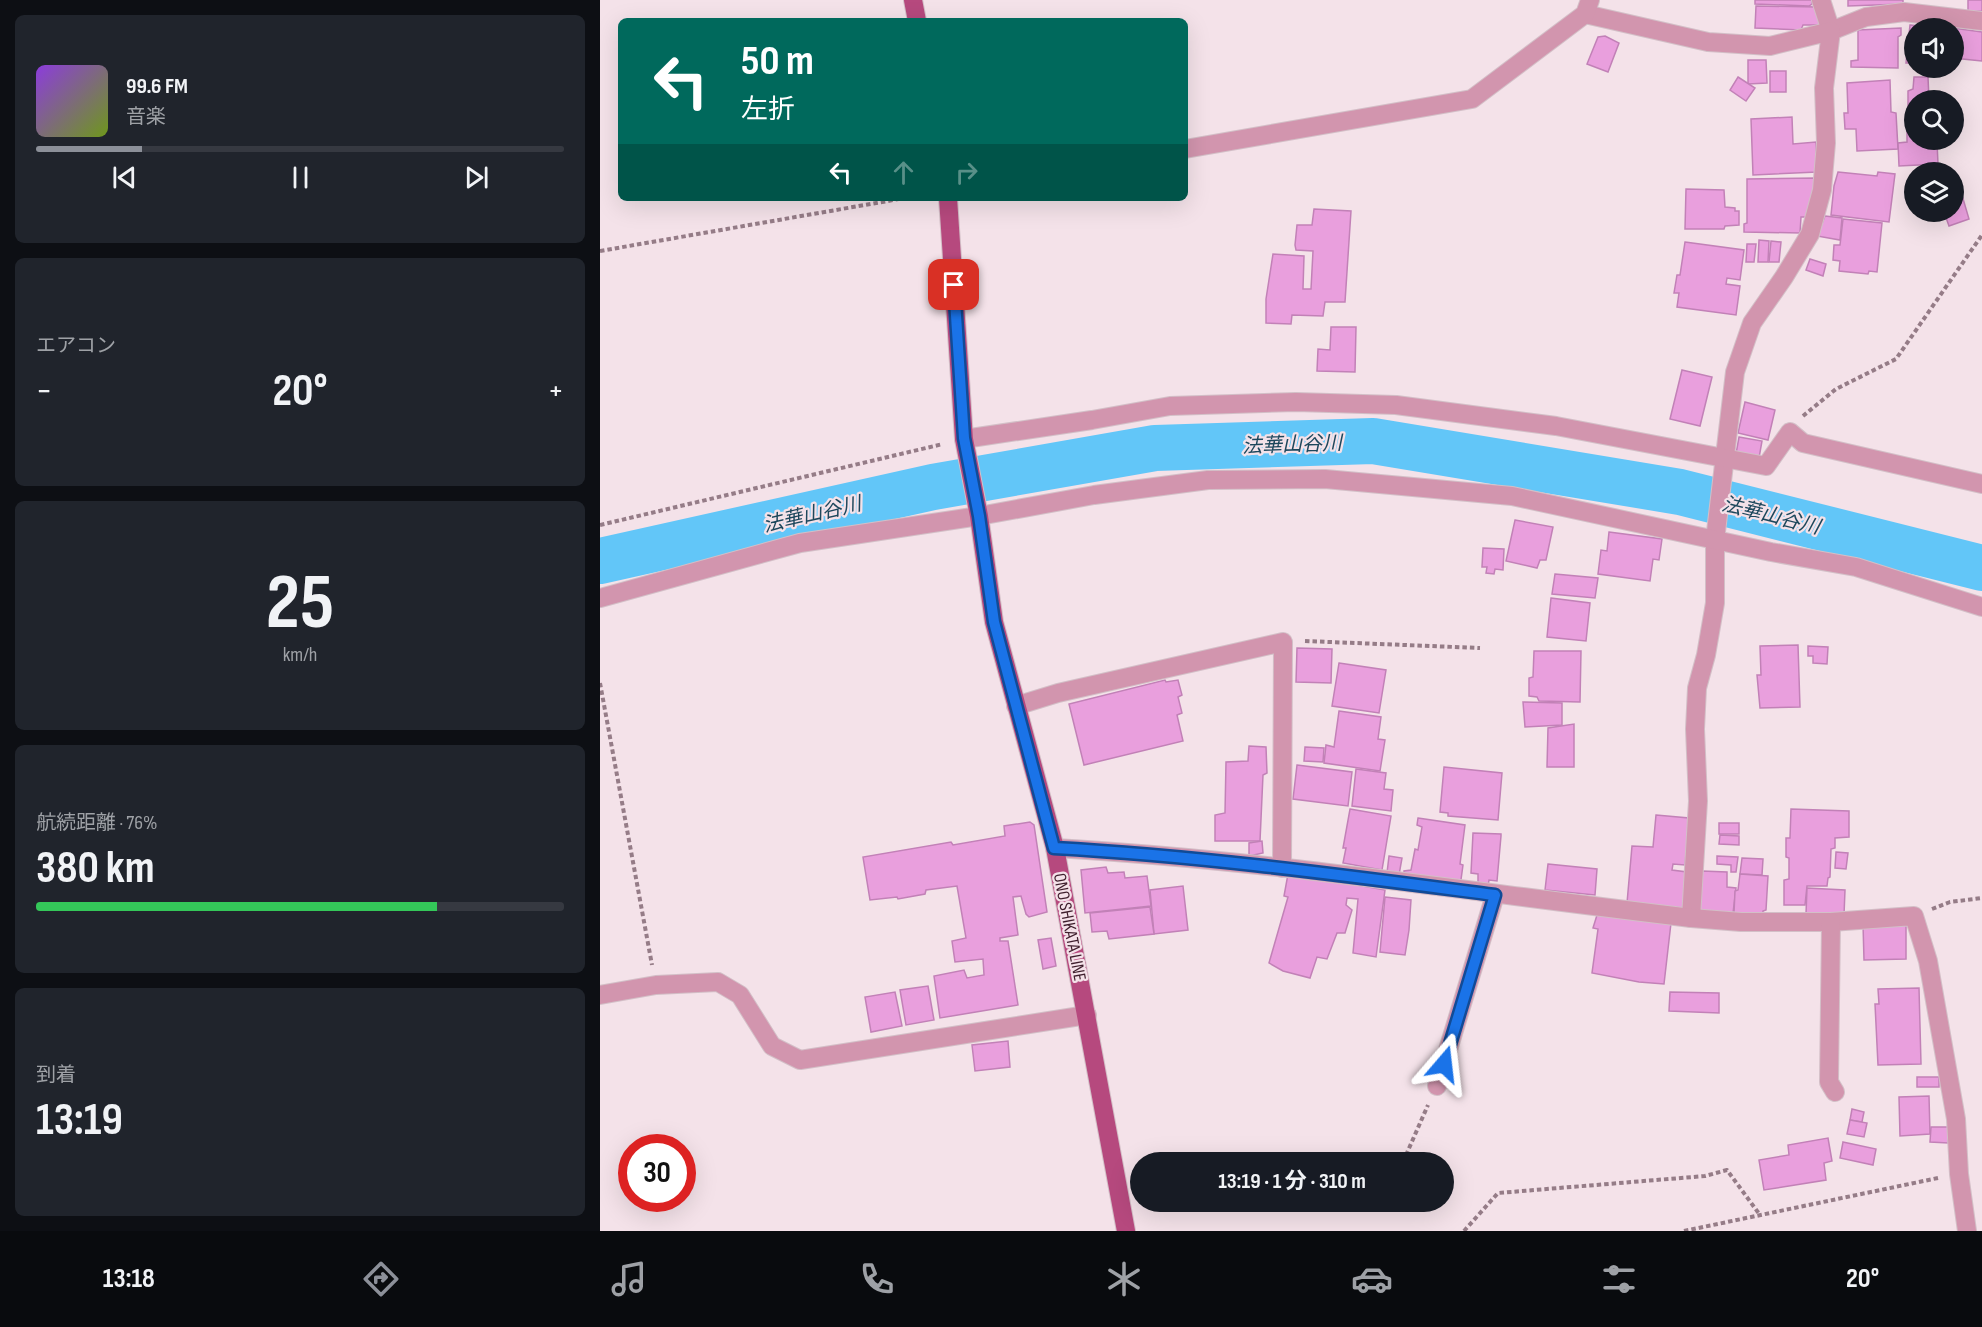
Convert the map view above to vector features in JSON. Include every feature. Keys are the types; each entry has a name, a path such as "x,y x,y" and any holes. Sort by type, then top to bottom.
{"main road":[{"path":"913,0 916,18"},
{"name":"ONO SHIKATA LINE","path":"948,201 964,438 979,516 994,622 1054,848 1126,1231"}],"street":[{"path":"1690,918 1698,801 1695,729 1697,688 1706,655 1715,603 1715,540 1735,372 1752,323 1810,234 1822,190 1826,143 1824,88 1831,31 1821,0"},
{"path":"1188,148 1472,99 1588,7 1708,42 1770,46 1831,31 1866,17 1904,12 1982,21"},
{"path":"964,438 1092,420 1170,406 1296,402 1396,405 1556,426 1766,466 1790,432 1803,443 1982,484"},
{"path":"600,598 800,543 979,516 1094,495 1208,480 1325,479 1512,496 1715,540 1856,567 1982,607"},
{"path":"1016,706 1058,693 1283,642 1282,868"},
{"path":"1054,848 1135,852 1282,868 1690,918 1741,922 1831,922 1914,916 1928,961 1956,1119 1959,1174 1967,1231"},
{"path":"1437,1086 1495,895"},
{"path":"1831,922 1829,1082 1835,1092"},
{"path":"600,995 656,984 718,982 740,995 772,1046 800,1060 1087,1015"}],"path":[{"path":"600,251 888,201"},
{"path":"1790,432 1805,413 1836,389 1896,359 1982,236"},
{"path":"600,525 964,438"},
{"path":"1283,642 1293,640 1480,648"},
{"path":"600,683 656,984"},
{"path":"1914,916 1950,902 1982,898"},
{"path":"1407,1152 1437,1086"},
{"path":"1464,1231 1498,1193 1705,1176 1727,1170 1760,1215"},
{"path":"1684,1231 1959,1174"}],"building":[{"path":"1755,0 1812,0 1812,4 1809,6 1755,4"},
{"path":"1848,0 1903,0 1903,4 1848,6"},
{"path":"1968,0 1982,0 1982,11 1968,12"},
{"path":"1756,6 1818,7 1823,25 1803,25 1801,30 1755,28"},
{"path":"1901,28 1901,35 1898,37 1898,68 1851,67 1851,61 1858,60 1858,30"},
{"path":"1964,30 1982,32 1982,61 1964,59"},
{"path":"1605,36 1619,43 1608,72 1587,64 1598,37"},
{"path":"1748,60 1766,60 1767,83 1748,84"},
{"path":"1770,71 1786,71 1786,92 1770,92"},
{"path":"1738,77 1755,88 1746,101 1730,90"},
{"path":"1914,78 1928,78 1929,90 1910,90 1913,89"},
{"path":"1890,80 1891,112 1896,113 1898,149 1857,151 1856,129 1845,129 1844,113 1848,113 1847,83"},
{"path":"1792,117 1793,144 1816,142 1817,172 1753,175 1751,119"},
{"path":"1904,142 1904,150 1937,150 1938,162 1904,162 1904,166 1899,166 1898,143"},
{"path":"1838,172 1877,176 1878,172 1895,174 1889,222 1831,215"},
{"path":"1816,178 1812,217 1801,217 1800,233 1744,232 1744,224 1747,223 1747,179"},
{"path":"1686,189 1724,190 1725,207 1739,211 1739,225 1725,226 1724,229 1685,229"},
{"path":"1964,202 1969,219 1964,221"},
{"path":"1314,209 1351,211 1345,302 1325,302 1323,316 1292,315 1291,324 1266,323 1266,299 1273,254 1304,256 1303,289 1311,289 1313,251 1296,250 1295,245 1297,225 1312,225"},
{"path":"1825,216 1842,218 1840,240 1817,236"},
{"path":"1843,219 1882,223 1877,272 1869,271 1868,274 1839,271 1840,261 1833,260 1834,245 1840,245"},
{"path":"1948,222 1960,222 1949,226"},
{"path":"1759,240 1769,241 1768,262 1758,262"},
{"path":"1771,241 1781,242 1779,262 1769,262"},
{"path":"1685,242 1744,250 1740,280 1727,278 1726,284 1740,286 1736,315 1677,307 1679,293 1674,293 1677,275 1680,275"},
{"path":"1747,244 1756,244 1754,262 1746,262"},
{"path":"1810,259 1826,264 1823,276 1806,270"},
{"path":"1331,327 1356,327 1355,372 1317,371 1318,349 1330,350"},
{"path":"1682,370 1712,377 1700,426 1670,419"},
{"path":"1745,402 1775,410 1768,440 1738,433"},
{"path":"1739,437 1762,441 1759,458 1736,454"},
{"path":"1515,520 1553,527 1546,560 1540,560 1537,568 1506,561"},
{"path":"1609,532 1662,539 1659,560 1653,559 1650,581 1598,574 1601,550 1607,551"},
{"path":"1483,548 1504,549 1503,570 1495,569 1494,574 1486,573 1487,567 1482,567"},
{"path":"1555,574 1598,578 1595,598 1552,594"},
{"path":"1551,598 1590,603 1586,641 1547,637"},
{"path":"1798,645 1800,707 1760,708 1757,675 1761,675 1760,646"},
{"path":"1808,646 1828,647 1827,664 1813,663 1813,656 1808,656"},
{"path":"1297,648 1332,649 1331,683 1296,682"},
{"path":"1534,651 1581,651 1580,702 1539,701 1537,697 1529,696 1529,678 1533,677"},
{"path":"1339,663 1386,670 1379,713 1332,706"},
{"path":"1165,680 1166,682 1178,680 1182,695 1178,697 1182,713 1177,715 1183,741 1084,765 1069,704"},
{"path":"1523,702 1562,703 1562,725 1525,727"},
{"path":"1339,711 1381,717 1378,739 1385,740 1380,771 1324,763 1326,745 1334,747"},
{"path":"1574,724 1574,767 1547,767 1548,728"},
{"path":"1249,746 1266,747 1267,773 1263,775 1260,841 1215,841 1215,815 1225,813 1226,762 1248,761"},
{"path":"1305,747 1324,748 1323,762 1304,761"},
{"path":"1297,765 1352,772 1348,806 1293,799"},
{"path":"1444,767 1502,773 1498,820 1448,816 1448,813 1440,812"},
{"path":"1356,769 1386,773 1384,789 1393,790 1391,811 1352,806"},
{"path":"1350,809 1391,816 1382,870 1343,863 1346,848 1343,848"},
{"path":"1791,809 1849,811 1849,837 1835,838 1835,848 1831,849 1830,877 1827,886 1807,886 1805,905 1784,905 1784,880 1789,879 1786,838 1790,838"},
{"path":"1656,815 1689,818 1685,865 1673,864 1672,870 1687,872 1683,908 1627,903 1632,846 1653,847"},
{"path":"1418,818 1465,825 1460,864 1463,865 1460,887 1404,878 1404,871 1411,870 1415,849 1418,850 1422,827 1417,825"},
{"path":"1030,822 1034,825 1047,912 1029,917 1021,896 1013,897 1018,935 1000,938 1000,941 1008,941 1018,1005 940,1018 934,976 964,970 967,978 984,975 983,959 955,962 952,941 966,938 957,886 926,890 925,894 898,899 897,897 870,900 863,857 951,842 953,845 1005,836 1004,826"},
{"path":"1719,823 1739,823 1739,834 1719,834"},
{"path":"1473,833 1501,834 1497,881 1489,880 1488,886 1478,885 1478,874 1471,873"},
{"path":"1720,835 1739,836 1739,845 1719,844"},
{"path":"1262,841 1263,853 1249,856 1249,843"},
{"path":"1836,852 1848,853 1846,869 1835,868"},
{"path":"1389,856 1402,858 1399,875 1387,873"},
{"path":"1717,856 1738,857 1736,872 1731,872 1731,865 1717,864"},
{"path":"1742,858 1763,859 1762,875 1740,874"},
{"path":"1548,864 1597,869 1595,895 1545,890"},
{"path":"1106,867 1108,873 1124,872 1125,878 1147,876 1151,906 1085,913 1081,870"},
{"path":"1702,871 1727,872 1727,887 1736,888 1733,913 1700,912"},
{"path":"1290,873 1385,890 1376,957 1353,953 1358,899 1347,898 1346,905 1352,910 1345,933 1337,933 1327,959 1317,957 1310,978 1283,971 1269,963 1288,897 1284,896"},
{"path":"1740,874 1768,876 1766,910 1763,911 1763,915 1734,913 1735,891 1738,890"},
{"path":"1183,886 1188,930 1154,934 1150,890"},
{"path":"1807,888 1845,890 1844,915 1806,914"},
{"path":"1385,897 1411,900 1405,955 1380,952"},
{"path":"1150,907 1154,934 1109,939 1107,931 1092,932 1090,913"},
{"path":"1597,915 1671,923 1664,984 1592,973 1598,929 1593,928"},
{"path":"1863,924 1906,924 1906,959 1864,960"},
{"path":"1051,938 1056,966 1043,969 1038,940"},
{"path":"928,986 934,1020 906,1025 900,990"},
{"path":"1919,988 1921,1064 1878,1065 1875,1004 1879,1004 1878,989"},
{"path":"895,992 902,1026 871,1032 865,997"},
{"path":"1670,992 1719,993 1719,1013 1669,1011"},
{"path":"1008,1041 1010,1067 975,1071 972,1045"},
{"path":"1917,1077 1939,1077 1939,1087 1917,1087"},
{"path":"1929,1096 1930,1134 1900,1136 1899,1097"},
{"path":"1852,1109 1864,1112 1862,1122 1850,1120"},
{"path":"1850,1120 1867,1123 1864,1137 1847,1134"},
{"path":"1931,1127 1948,1127 1948,1143 1930,1142"},
{"path":"1828,1138 1832,1161 1824,1163 1826,1180 1764,1190 1759,1160 1789,1155 1788,1145"},
{"path":"1843,1142 1876,1149 1873,1165 1840,1158"}],"waterway":[{"name":"法華山谷川","path":"600,561 933,487 1155,448 1373,441 1680,492 1982,568"}],"route":[{"path":"954,285 964,438 979,516 994,622 1054,848 1135,852 1495,895 1444,1064"}]}
